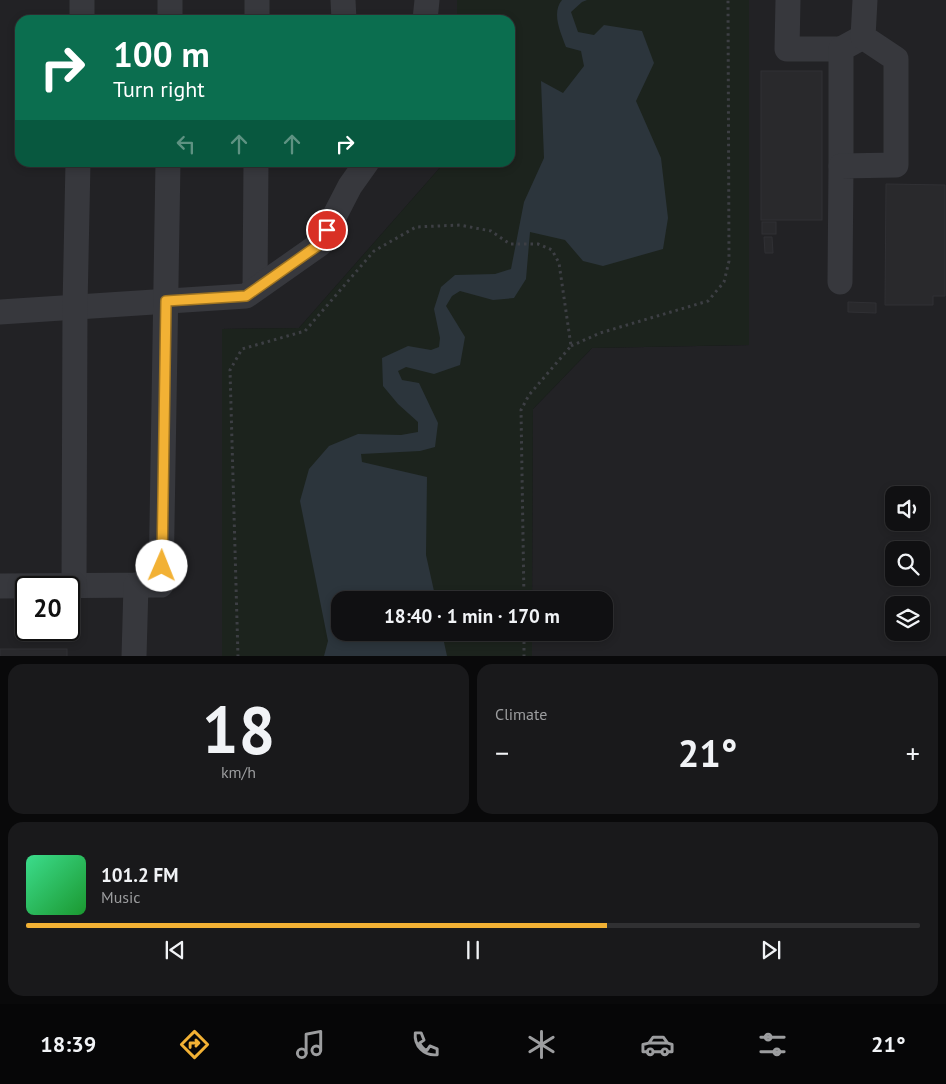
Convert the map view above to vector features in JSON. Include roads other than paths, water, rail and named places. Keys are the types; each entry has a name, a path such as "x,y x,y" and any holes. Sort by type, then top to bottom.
{"lane":[{"path":"82,0 82,15"},
{"path":"170,0 170,15"},
{"path":"257,0 257,15"},
{"path":"343,0 344,15"},
{"path":"426,15 427,0"},
{"path":"788,0 786,49 841,49 864,37"},
{"path":"864,37 866,0"},
{"path":"841,166 896,165 896,59 864,37"},
{"path":"840,282 841,49"},
{"path":"74,576 75,307 78,167"},
{"path":"80,586 161,585 168,167"},
{"path":"255,289 256,167"},
{"path":"0,312 246,296 320,244 350,174"},
{"path":"134,656 136,585"},
{"path":"0,586 15,586"}]}
